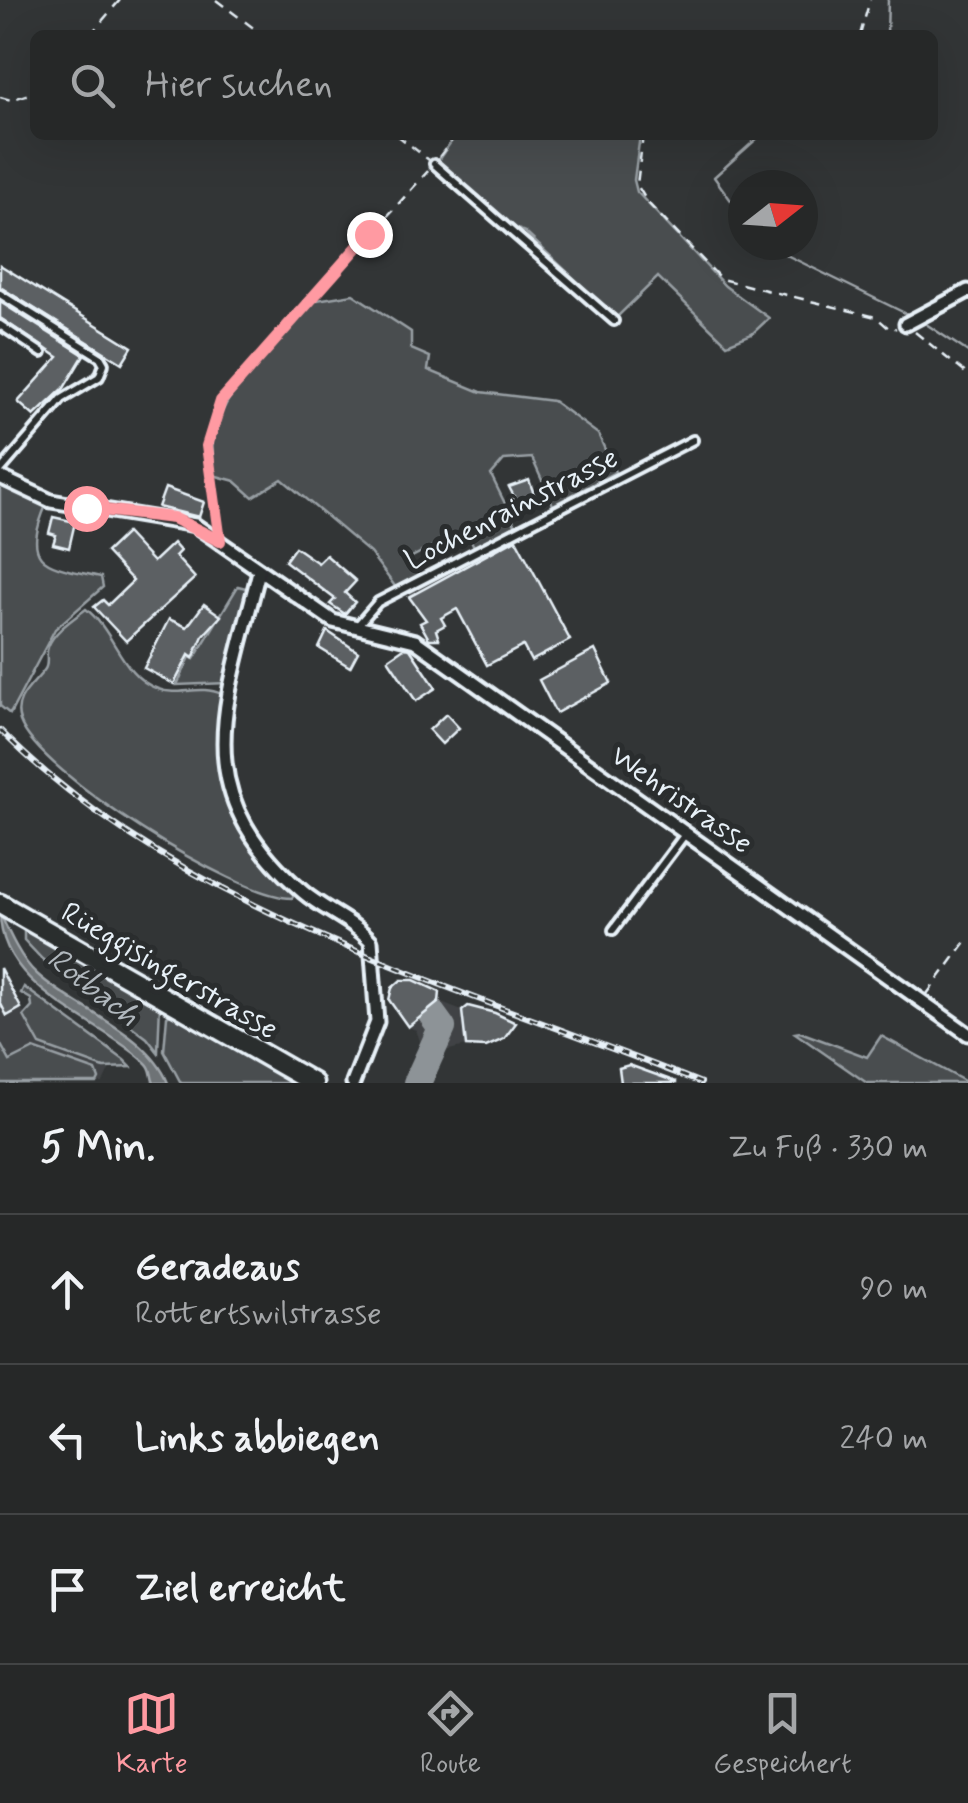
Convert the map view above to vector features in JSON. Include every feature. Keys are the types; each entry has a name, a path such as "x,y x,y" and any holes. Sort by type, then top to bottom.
{"main road":[{"name":"Rüeggisingerstrasse","path":"5,907 313,1083"}],"street":[{"path":"906,324 968,291"},
{"name":"Wehristrasse","path":"0,474 52,500 173,518 220,541 333,621 415,641 968,1034"},
{"path":"259,571 225,710 226,784 241,823 274,863 304,894 370,941 377,982 376,1022 354,1083"}],"lane":[{"path":"434,164 614,321"},
{"path":"0,294 100,357 104,364 99,377 62,398 0,474"},
{"path":"0,325 42,353"},
{"name":"Lochenrainstrasse","path":"357,626 378,602 693,440"},
{"path":"614,930 686,832"}],"path":[{"path":"94,30 120,0"},
{"path":"216,0 256,30"},
{"path":"861,30 870,0"},
{"path":"0,97 12,100 30,94"},
{"path":"403,140 434,164"},
{"path":"220,541 207,446 221,401 452,140"},
{"path":"643,140 638,184 648,203 721,278 876,317 891,330 906,324 968,376"},
{"path":"921,999 950,969 968,940"}],"shaded area":[{"path":"452,140 639,140 634,180 637,192 725,286 769,318 752,334 727,344 658,277 616,318 525,232 510,226 442,170 439,159"},
{"path":"353,294 411,332 411,349 430,357 428,370 481,392 553,401 598,434 615,472 553,505 532,458 504,460 491,475 516,526 475,548 465,530 410,558 421,577 397,589 370,553 282,479 253,497 235,481 213,475 212,430 237,384 311,301"},
{"path":"0,480 47,503 36,539 43,559 52,565 101,577 103,587 55,629 10,714 0,706"},
{"path":"238,586 250,589 228,683 177,685 190,657 194,659"},
{"path":"86,609 145,683 166,691 206,690 221,694 219,757 226,797 255,848 296,892 292,898 265,893 187,856 100,800 35,744 20,721 21,699 45,669 51,641"},
{"path":"0,913 31,968 145,1050 168,1083 154,1083 150,1068 127,1047 34,983 16,963 4,940"},
{"path":"24,927 160,1004 158,1052 147,1038 42,959 24,940"},
{"path":"24,987 131,1067 104,1068 40,1045 24,1016 32,1007 31,999 21,993"},
{"path":"0,1002 7,1015 21,1008 40,1045 110,1068 103,1083 0,1083"},
{"path":"439,1002 462,1011 466,1046 445,1051 423,1083 409,1083 424,1052 416,1030 408,1027"},
{"path":"174,1012 298,1083 181,1083 164,1051 167,1016"},
{"path":"795,1033 867,1057 881,1036 968,1083 867,1083"},
{"path":"0,1043 10,1061 34,1049 96,1071 99,1079 97,1083 0,1083"}],"building":[{"path":"0,265 132,347 122,363 0,287"},
{"path":"0,302 84,355 64,388 34,416 18,402 58,357 0,318"},
{"path":"529,480 536,500 519,506 509,487"},
{"path":"165,488 204,502 199,517 158,507"},
{"path":"53,517 75,522 69,548 53,544 56,535 49,533"},
{"path":"126,533 153,562 173,543 180,551 175,556 195,578 126,641 94,607 103,600 108,605 133,581 106,552"},
{"path":"516,539 570,640 531,661 523,646 487,665 457,609 441,618 445,625 436,630 439,639 429,639 420,623 426,620 409,597"},
{"path":"295,547 318,563 326,555 356,581 345,593 355,602 345,614 330,604 335,599 285,561"},
{"path":"204,604 221,616 203,636 193,658 189,655 174,684 144,668 169,619 187,627"},
{"path":"327,631 358,652 350,667 319,648"},
{"path":"404,648 410,649 436,688 416,701 388,659"},
{"path":"595,650 611,683 556,713 539,680"},
{"path":"446,714 459,728 442,744 429,730"},
{"path":"0,968 21,1008 7,1016 0,1002"},
{"path":"401,980 414,980 440,992 439,1002 408,1027 389,1000 392,988"},
{"path":"468,1006 516,1023 504,1039 486,1047 466,1046 462,1011"},
{"path":"629,1065 676,1083 621,1083 619,1068"}],"waterway":[{"path":"887,30 888,0"},
{"path":"728,196 714,177 755,140"},
{"path":"797,260 913,317"},
{"path":"920,320 968,352"}],"taxiway":[{"path":"417,1083 442,1028 429,1010"}],"railway":[{"path":"0,730 72,794 153,849 239,897 424,978 701,1083"}],"route":[{"path":"86,508 173,518 195,525 220,541 207,446 221,401 369,234"}],"water label":[{"name":"Rotbach","path":"94,986"}]}
